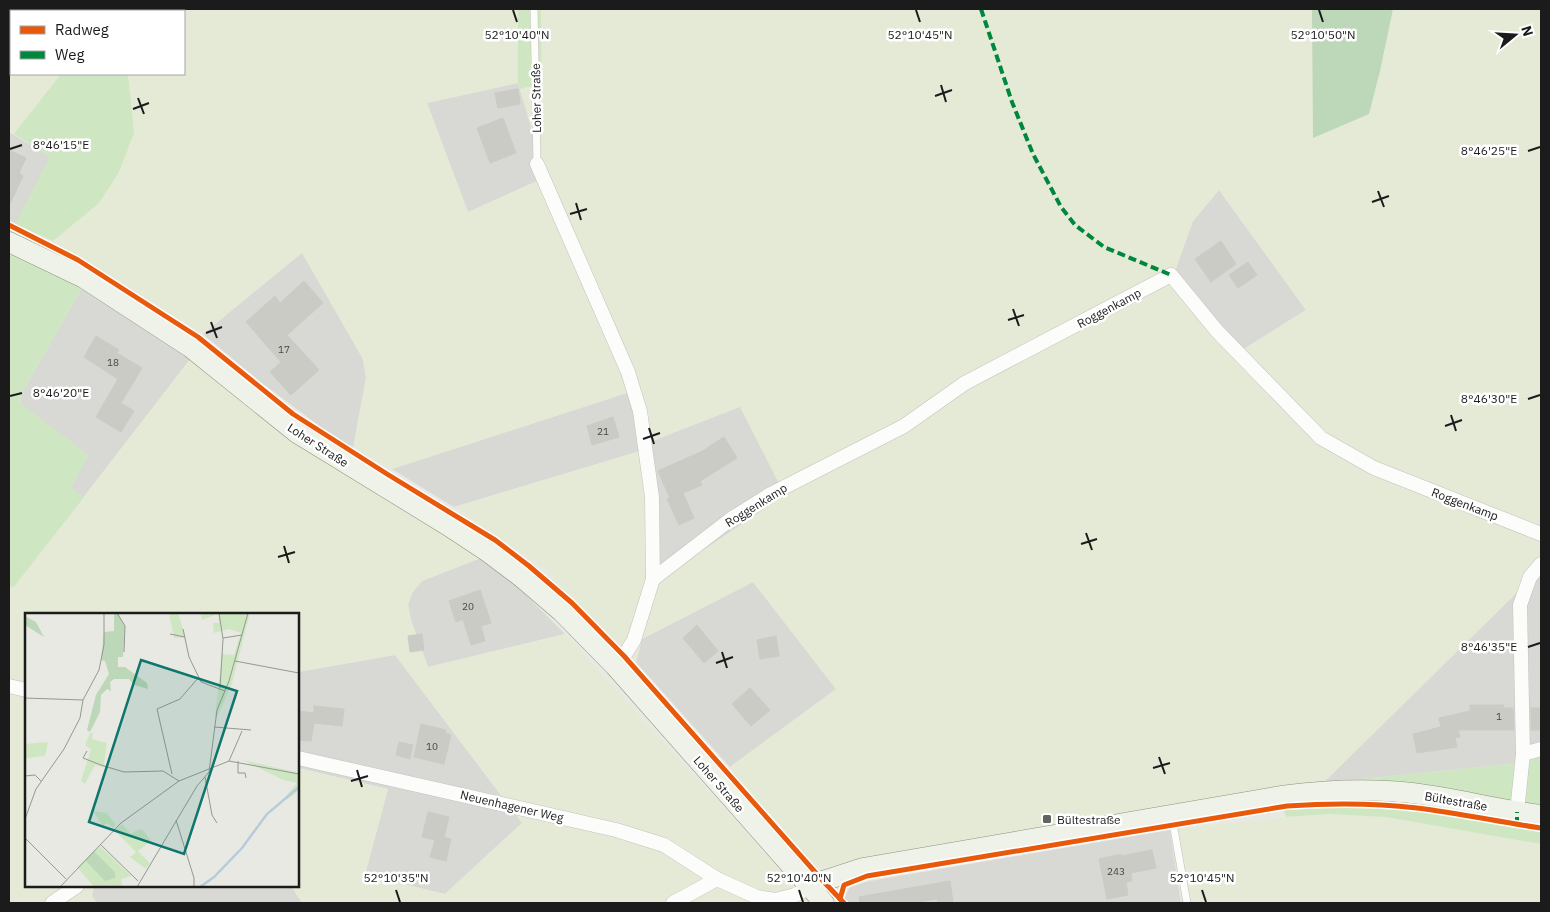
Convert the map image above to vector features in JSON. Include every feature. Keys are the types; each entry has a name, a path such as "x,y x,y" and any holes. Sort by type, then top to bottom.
{"street":[{"name":"Loher Straße","path":"537,164 628,372 640,411 652,497 653,578 634,640 615,666"},
{"name":"Loher Straße","path":"9,242 92,284 190,347 297,433 382,487 447,525 520,576 562,612 615,666 824,903"},
{"name":"Roggenkamp","path":"653,578 730,519 769,495 904,426 965,383 1171,275 1217,331 1321,438 1374,468 1541,534"},
{"path":"1517,812 1523,754 1520,605 1530,577 1541,564"},
{"path":"9,686 25,690"},
{"path":"1523,754 1541,749"},
{"name":"Neuenhagener Weg","path":"299,758 616,830 664,845 717,880 757,897 775,900 810,887"},
{"name":"Bültestraße","path":"810,887 863,868 1172,814 1328,790 1370,790 1413,794 1541,815"},
{"path":"674,903 717,880"},
{"path":"52,903 76,887"}],"lane":[{"name":"Loher Straße","path":"534,9 537,164"},
{"path":"1172,814 1187,903"}],"shaded area":[{"path":"518,83 546,177 468,212 427,103"},
{"path":"9,132 50,157 9,239"},
{"path":"1219,190 1306,310 1239,352 1175,271 1193,221"},
{"path":"302,252 363,359 366,378 353,448 321,427 262,383 203,334"},
{"path":"82,288 191,358 84,497 71,488 20,404 23,391"},
{"path":"633,391 653,441 740,406 785,495 647,588 643,450 454,507 392,469"},
{"path":"481,558 520,589 565,634 428,667 411,620 408,605 412,593 422,581"},
{"path":"1541,569 1541,757 1518,763 1323,783"},
{"path":"753,582 836,689 730,767 636,662 642,639"},
{"path":"395,655 522,823 445,894 365,875 388,789 299,768 299,672"},
{"path":"1170,830 1181,903 848,903 844,899 850,887 870,881"},
{"path":"94,887 292,887 302,903 97,903 92,896"}],"green space":[{"path":"9,9 112,9 10,10 10,75 60,75 14,134 9,132"},
{"path":"116,9 518,9 518,83 427,103 468,212 546,177 520,89 542,82 541,9 1312,9 1313,138 1369,113 1393,9 1541,9 1541,569 1323,783 817,868 730,767 836,689 753,582 642,639 636,662 543,567 454,507 644,450 647,588 785,495 740,407 652,441 633,391 392,469 353,448 366,378 363,359 302,253 203,334 53,241 99,203 134,133 128,75 185,75 185,10","holes":["1219,190 1306,310 1239,352 1175,271 1193,221"]},
{"path":"518,9 541,9 542,83 520,89 518,83"},
{"path":"1312,9 1393,9 1369,114 1313,138"},
{"path":"60,75 128,75 134,133 119,172 99,203 53,241 15,224 50,157 14,134"},
{"path":"9,252 82,288 23,391 20,403 89,455 71,488 84,497 13,588 9,585"},
{"path":"191,358 342,472 481,558 422,581 412,593 408,605 411,620 428,667 565,634 810,903 302,903 292,887 299,887 299,768 388,789 365,875 445,894 522,823 395,655 299,672 299,613 25,613 25,887 94,887 92,896 97,903 9,903 9,585 13,588"},
{"path":"1541,757 1541,844 1386,817 1329,814 1286,817 1276,789 1518,763"},
{"path":"1329,814 1386,817 1541,844 1541,903 1181,903 1170,830"}],"building":[{"path":"518,89 520,104 498,108 495,93"},
{"path":"503,118 516,153 490,163 477,128"},
{"path":"9,150 26,158 19,173 23,176 9,206"},
{"path":"1221,241 1236,264 1211,282 1195,259"},
{"path":"1248,262 1257,275 1238,288 1229,275"},
{"path":"304,281 323,303 287,335 319,370 291,395 270,372 281,362 246,322 275,296 280,303"},
{"path":"96,336 119,350 117,353 142,368 121,403 134,411 121,432 96,417 118,379 84,357"},
{"path":"613,417 619,437 592,445 587,426"},
{"path":"724,437 737,458 700,481 702,485 683,493 694,518 679,525 667,499 670,498 658,471 707,449"},
{"path":"480,590 491,623 481,626 485,641 471,645 463,619 456,622 449,601"},
{"path":"697,625 718,651 704,663 683,638"},
{"path":"422,634 424,650 410,652 408,636"},
{"path":"776,636 779,656 760,659 757,640"},
{"path":"750,688 770,710 751,726 732,704"},
{"path":"1470,705 1504,705 1503,708 1513,708 1514,730 1458,730 1460,737 1455,738 1457,747 1417,753 1413,734 1441,727 1439,718 1470,711"},
{"path":"314,706 344,709 342,726 314,723 311,741 299,740 299,711 314,713"},
{"path":"1531,708 1541,708 1541,730 1531,730"},
{"path":"421,724 446,730 445,733 451,735 444,764 414,757"},
{"path":"399,742 413,745 410,759 396,755"},
{"path":"428,812 449,817 444,837 451,839 446,861 430,857 435,840 422,837"},
{"path":"1152,850 1156,868 1131,873 1132,881 1126,882 1128,895 1107,899 1099,859"},
{"path":"950,881 953,903 938,903 937,899 912,903 860,903 859,897"}],"marked path":[{"path":"981,9 1012,102 1033,154 1061,207 1075,225 1104,247 1171,275"},
{"path":"1517,812 1517,825"}],"cycle path":[{"path":"9,225 78,260 198,337 293,414 495,540 529,566 572,603 624,656 844,903"},
{"path":"840,899 844,885 867,876 1287,806 1320,804 1401,806 1541,828"}],"place":[{"name":"Bültestraße","path":"1047,819"}]}
